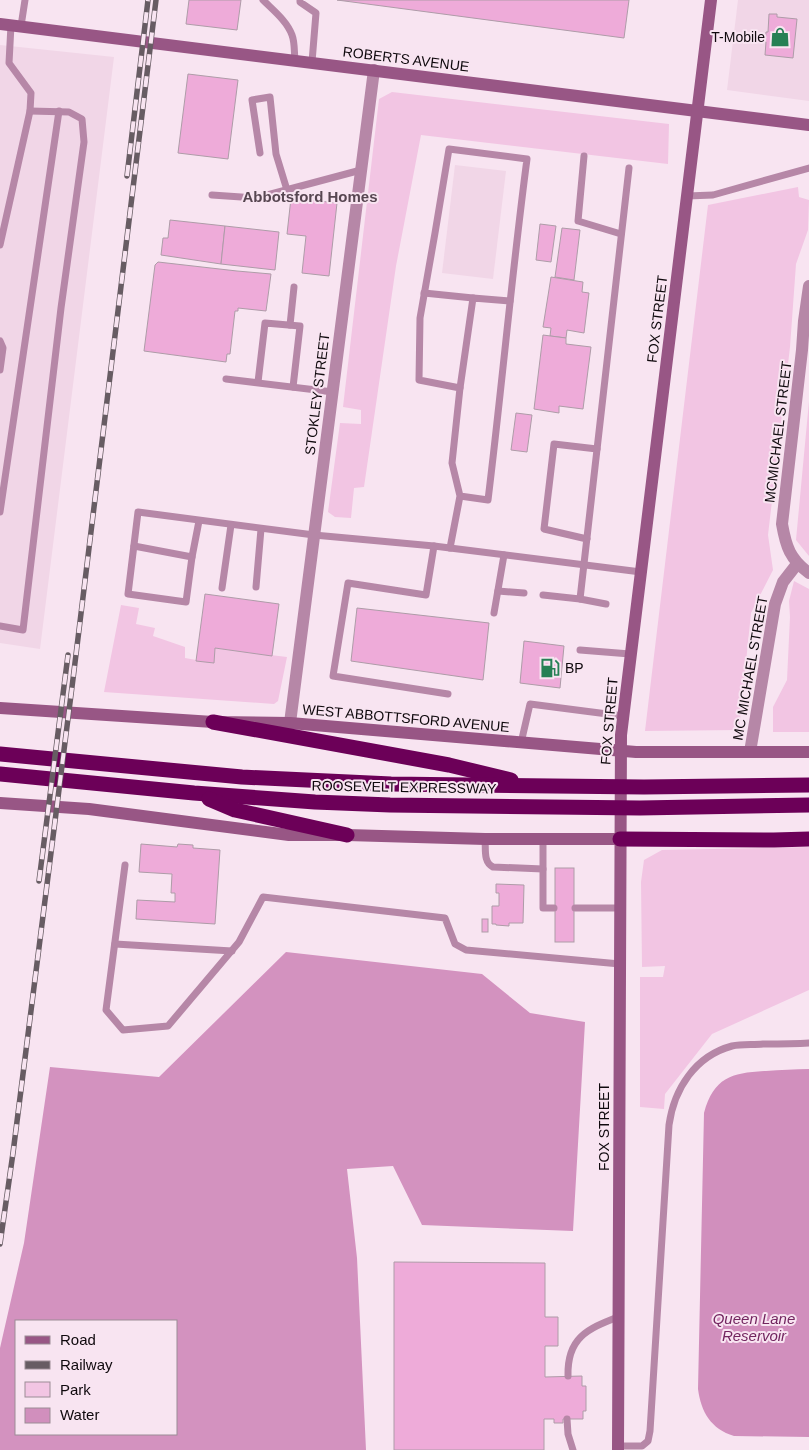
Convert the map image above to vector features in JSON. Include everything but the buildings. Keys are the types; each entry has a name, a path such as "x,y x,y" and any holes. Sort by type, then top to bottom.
{"highway":[{"path":"212,722 449,766 539,787"},
{"name":"ROOSEVELT EXPRESSWAY","path":"0,754 242,777 307,781 539,787 809,785"},
{"name":"ROOSEVELT EXPRESSWAY","path":"6,774 194,793 315,802 632,808 809,805"},
{"path":"194,793 235,810 347,835"},
{"path":"620,840 809,839"}],"street":[{"name":"FOX STREET","path":"618,1448 620,755 630,654 711,0"},
{"name":"ROBERTS AVENUE","path":"11,25 809,125"},
{"name":"STOKLEY STREET","path":"290,723 374,70"},
{"name":"MCMICHAEL STREET","path":"809,286 782,524 785,543 797,564 809,573"},
{"name":"MC MICHAEL STREET","path":"750,752 775,604 783,582 797,564"},
{"name":"WEST ABBOTTSFORD AVENUE","path":"0,708 212,722 290,723 521,743 620,755 636,752 809,752"},
{"path":"2,803 89,809 289,835 620,840"}],"lane":[{"path":"0,245 30,111 31,93 9,63 11,25 25,0"},
{"path":"263,0 293,36 294,60"},
{"path":"300,0 300,2 316,13 312,62"},
{"path":"260,153 252,100 270,97 276,154 287,190"},
{"path":"0,626 23,630 61,308 84,142 82,119 69,112 30,111"},
{"path":"0,512 59,111"},
{"path":"460,388 419,380 420,318 449,149 527,159 488,500 460,496"},
{"path":"584,156 578,221 621,234"},
{"path":"580,599 629,168"},
{"path":"687,196 713,195 809,168"},
{"path":"212,195 256,198 361,170"},
{"path":"290,325 294,287"},
{"path":"424,293 510,301"},
{"path":"450,548 460,496 452,463 460,388 473,298"},
{"path":"258,382 265,323 300,326 293,387"},
{"path":"0,341 3,348 0,370"},
{"path":"226,378 332,392"},
{"path":"587,539 544,529 554,444 597,449"},
{"path":"199,521 186,602 128,594 138,512 261,529 434,546 641,572"},
{"path":"222,588 231,525"},
{"path":"256,587 261,529"},
{"path":"134,546 192,557"},
{"path":"434,546 426,595 348,583 333,676 448,694"},
{"path":"494,613 504,555"},
{"path":"498,591 524,594"},
{"path":"543,595 606,604"},
{"path":"580,650 630,654"},
{"path":"521,743 530,704 623,716"},
{"path":"485,839 486,861 489,865 493,867 543,869"},
{"path":"543,839 543,908 554,908"},
{"path":"125,865 106,1010 123,1030 168,1026 239,942 263,897 445,918 455,944 466,950 620,964"},
{"path":"574,908 620,908"},
{"path":"115,944 232,951"},
{"path":"618,1448 642,1446 648,1441 669,1125 670,1114 676,1095 692,1070 704,1060 732,1046 809,1043"},
{"path":"568,1376 567,1364 577,1341 591,1328 618,1317"},
{"path":"567,1419 568,1434 573,1450"}],"shaded area":[{"path":"738,0 809,0 809,101 727,90"},
{"path":"0,45 114,57 40,649 0,643"},
{"path":"455,165 506,171 493,279 442,273"},
{"path":"286,952 482,974 530,1013 585,1022 573,1231 422,1225 393,1166 347,1169 357,1258 366,1450 0,1450 0,1348 24,1243 50,1067 159,1077"}],"green space":[{"path":"392,92 669,124 668,164 421,135 396,266 364,487 354,488 351,518 335,517 328,512 340,423 361,424 361,410 343,407 379,99"},
{"path":"798,187 799,197 809,200 808,230 796,264 790,347 768,535 773,570 751,613 739,730 645,731 708,205"},
{"path":"809,401 809,556 796,540"},
{"path":"794,581 809,589 809,732 773,732 773,707 787,680 789,601"},
{"path":"121,605 139,608 136,624 155,628 153,636 185,647 185,658 213,663 215,648 287,657 278,701 274,704 104,692"},
{"path":"809,847 809,990 712,1034 665,1094 664,1109 640,1107 640,977 663,977 665,966 642,967 641,882 644,860 662,850"}],"water":[{"name":"Queen Lane Reservoir","path":"809,1069 809,1437 734,1436 719,1429 708,1419 699,1397 698,1389 704,1113 713,1092 726,1079 743,1073"}],"railway":[{"path":"127,176 148,0"},
{"path":"0,1244 73,679 156,0"},
{"path":"39,881 68,655"}],"place":[{"name":"T-Mobile","path":"780,37"},
{"name":"BP","path":"550,668"}],"district":[{"name":"Abbotsford Homes","path":"310,196"}]}
